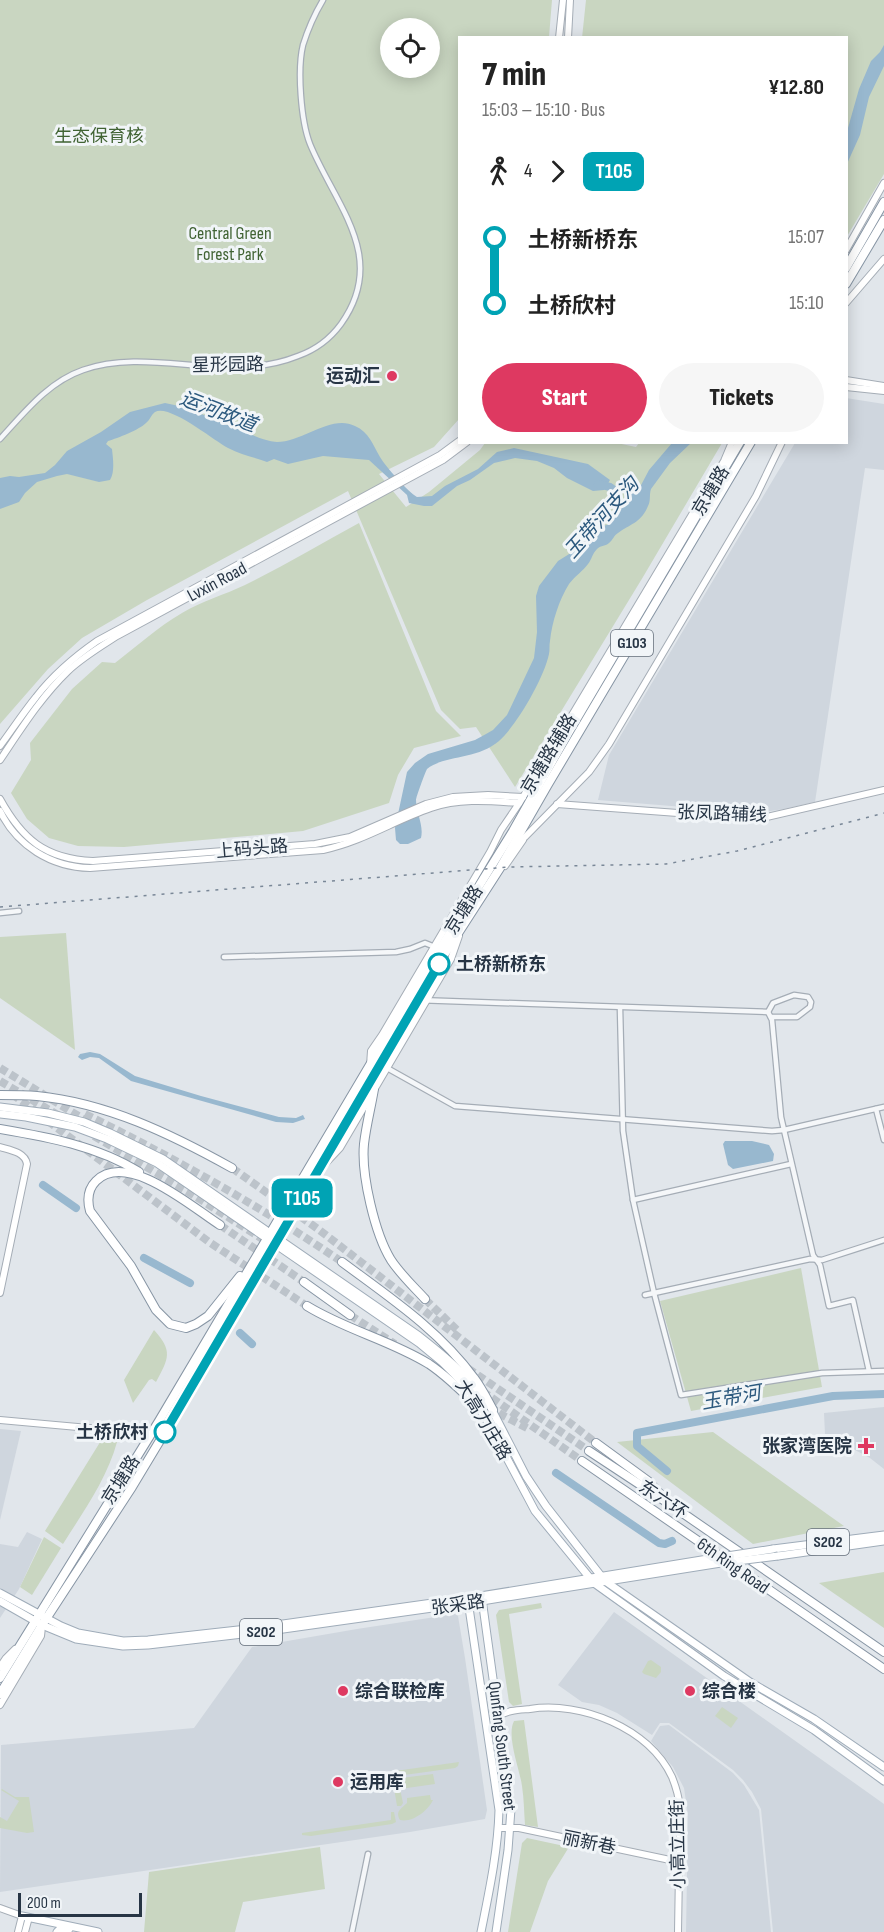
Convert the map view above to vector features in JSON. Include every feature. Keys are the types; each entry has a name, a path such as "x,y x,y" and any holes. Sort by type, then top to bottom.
{"highway":[{"path":"848,265 884,202"},
{"path":"848,281 884,220"},
{"name":"京塘路","path":"40,1619 132,1487 370,1066 418,1000 438,948 532,799 567,735 739,444"},
{"name":"京塘路","path":"40,1619 257,1255 272,1239 316,1174 418,1000 496,875 750,444"},
{"path":"397,1051 400,1030"},
{"path":"374,1089 364,1144 364,1162 373,1213 390,1259 425,1299"},
{"path":"0,1095 44,1097 100,1108 166,1134 232,1168"},
{"path":"0,1129 90,1149 136,1170 220,1225"},
{"path":"158,1184 129,1172 107,1173 92,1186 88,1204 90,1211 131,1266 156,1310 170,1324 186,1328 208,1316 257,1255"},
{"path":"342,1262 422,1322 452,1350 475,1379 492,1410"},
{"path":"304,1282 351,1315"},
{"path":"307,1306 337,1323 429,1364 478,1407"},
{"path":"596,1443 648,1481 671,1505"},
{"name":"东六环","path":"589,1451 884,1652"},
{"name":"6th Ring Road","path":"582,1461 884,1669"},
{"name":"G103","path":"0,1678 21,1643 40,1619"},
{"name":"G103","path":"0,1694 40,1619"}],"main road":[{"name":"大高力庄路","path":"0,1107 58,1115 84,1122 180,1170 418,1343 460,1380 478,1407 535,1511 592,1581 724,1676 821,1735 884,1781"},
{"name":"大高力庄路","path":"0,1114 75,1127 130,1149 176,1176 419,1336 467,1377 492,1410 526,1476 546,1506 603,1579 741,1676 814,1719 884,1767"},
{"name":"张采路","path":"603,1579 721,1563 884,1535"},
{"name":"张采路","path":"40,1619 78,1633 101,1638 123,1641 148,1640 482,1599 714,1558 884,1541"},
{"name":"S202","path":"0,1593 40,1619"},
{"path":"622,1604 622,1597 627,1596"},
{"name":"Qunfang South Street","path":"482,1599 511,1809 511,1828 496,1932"},
{"name":"S202","path":"0,1601 40,1619"},
{"name":"Qunfang South Street","path":"468,1601 499,1810 499,1828 481,1932"},
{"path":"26,1916 98,1932"},
{"path":"57,1932 61,1929 81,1928"}],"street":[{"name":"星形园路","path":"0,439 51,387 82,370 108,363 135,361 225,368 263,366 284,362 308,352 328,340 341,324 355,300 359,286 360,269 354,232 309,142 300,82 303,48 312,18 323,0"},
{"path":"560,36 563,0"},
{"path":"568,36 570,0"},
{"path":"848,246 884,183"},
{"path":"848,301 884,259"},
{"path":"848,380 884,386"},
{"path":"848,387 884,391"},
{"name":"Lvxin Road","path":"0,746 35,698 54,677 97,641 432,459 458,442"},
{"name":"Lvxin Road","path":"0,760 52,687 68,671 99,648 117,636 443,460 464,444"},
{"name":"京塘路辅路","path":"370,1066 370,1051 438,948 501,830 521,800 731,444"},
{"name":"京塘路辅路","path":"496,875 525,837 589,772 609,744 756,496 781,444"},
{"name":"张凤路辅线","path":"557,804 758,819 884,790"},
{"name":"上码头路","path":"0,811 18,838 37,853 57,863 79,868 293,849 350,837 426,804 453,797 488,795 521,800"},
{"name":"上码头路","path":"0,799 17,826 29,839 59,857 104,861 247,853"},
{"name":"京塘路辅路","path":"514,844 525,837"},
{"path":"0,913 19,911"},
{"path":"224,957 396,952 410,950 425,943 438,948"},
{"path":"316,1174 340,1148 397,1051 418,1000 770,1014 797,1017 810,1007 811,1002 808,997 794,995 773,1003 770,1014 781,1117 813,1255 820,1265 829,1306 853,1300 869,1371"},
{"path":"620,1008 623,1131 633,1200 654,1293 681,1395 822,1372 884,1371"},
{"path":"387,1068 455,1106 784,1130 884,1107"},
{"path":"876,1109 884,1140"},
{"path":"0,1147 26,1159 26,1171 2,1273 0,1293"},
{"path":"633,1200 791,1164"},
{"path":"645,1295 810,1259 822,1260 884,1240"},
{"path":"0,1420 132,1432 148,1438"},
{"path":"0,1705 41,1636 40,1619"},
{"path":"0,1667 21,1643"},
{"name":"小高立庄街","path":"499,1716 506,1712 541,1707 574,1709 609,1720 641,1741 664,1764 672,1777 680,1808 678,1932"},
{"name":"丽新巷","path":"499,1828 522,1828 670,1860 680,1860"},
{"path":"352,1932 368,1854"},
{"path":"0,1908 26,1916"},
{"path":"18,1932 26,1916"},
{"path":"25,1932 26,1916"}],"shaded area":[{"path":"848,398 884,404 884,470 865,468 815,802 757,813 598,800 609,755 794,444 848,444"},
{"name":"张家湾医院","path":"884,1407 884,1469 870,1458 825,1434 824,1413"},
{"path":"0,1429 21,1431 0,1520"},
{"path":"27,1532 42,1539 19,1589 0,1618 0,1544 18,1547"},
{"path":"614,1612 884,1804 884,1932 773,1932 761,1809 743,1780 733,1770 669,1723 660,1723 652,1735 617,1713 599,1705 582,1702 558,1685"},
{"path":"455,1614 458,1616 465,1658 487,1810 485,1819 0,1892 1,1745 194,1728 252,1647"},
{"path":"669,1725 733,1773 744,1785 759,1810 771,1932 686,1932 688,1815 684,1788 673,1767 651,1741 660,1726"}],"green space":[{"name":"Central Green Forest Park","path":"0,0 552,0 549,36 458,36 458,420 434,447 379,474 406,507 429,492 484,444 622,444 636,447 638,444 721,444 515,787 476,727 460,729 441,710 348,491 147,600 82,638 48,669 0,724"},
{"path":"586,0 884,0 884,174 848,235 848,36 582,36"},
{"path":"359,523 436,711 461,736 414,748 398,775 389,803 303,831 124,847 78,846 49,838 27,819 11,793 31,760 30,743 72,689 102,662 115,663 156,630 182,613 245,585"},
{"path":"66,933 75,1050 0,998 0,937"},
{"path":"801,1268 822,1387 691,1411 660,1301"},
{"path":"154,1330 166,1349 166,1361 156,1382 149,1380 133,1403 124,1380"},
{"path":"713,1432 844,1526 753,1544 617,1442"},
{"path":"102,1439 117,1442 113,1456 94,1495 63,1544 45,1531"},
{"path":"44,1537 61,1548 32,1595 20,1587"},
{"path":"884,1572 884,1628 819,1583"},
{"path":"541,1603 542,1608 509,1614 522,1704 513,1706 509,1702 496,1615 499,1610"},
{"path":"651,1660 661,1667 661,1672 656,1678 642,1672"},
{"path":"722,1707 738,1718 731,1728 715,1716"},
{"path":"524,1720 538,1827 525,1825 522,1786 512,1744 514,1721"},
{"path":"459,1762 455,1768 397,1776 392,1780 390,1790 384,1791 381,1773"},
{"path":"433,1774 435,1784 400,1789 403,1803 397,1806 395,1780"},
{"path":"2,1789 15,1797 29,1797 34,1832 27,1833 0,1828 0,1817 7,1821 19,1801"},
{"path":"430,1795 433,1800 424,1812 410,1820 400,1820 398,1812 407,1803 407,1798"},
{"path":"391,1812 394,1812 396,1822 392,1824 311,1836 302,1835 302,1833 391,1820"},
{"path":"527,1838 569,1847 548,1881 530,1932 508,1932 522,1843"},
{"path":"320,1847 325,1889 243,1902 235,1932 144,1932 149,1872"}],"water":[{"path":"884,45 884,66 869,97 860,135 848,162 848,128 859,89 871,61"},
{"path":"165,403 193,411 257,437 277,442 297,438 336,423 355,426 367,435 387,467 417,497 432,496 445,486 478,469 497,452 514,448 588,464 610,480 604,490 593,491 567,478 554,468 537,461 515,458 494,463 457,486 432,506 424,506 409,503 407,495 369,460 323,456 288,464 274,459 267,462 233,450 192,424 162,411 155,412 139,428 108,441 106,444 112,449 113,461 113,473 110,480 99,482 67,474 57,476 37,482 19,502 0,509 0,478 45,473 67,451 130,412"},
{"path":"671,444 690,444 670,463 651,489 649,504 642,516 617,534 608,544 597,549 588,564 565,590 554,619 546,664 536,688 506,734 499,741 481,751 442,761 427,769 416,800 421,838 408,844 400,844 396,840 395,828 407,772 428,754 475,740 486,734 507,715 534,658 537,632 536,596 539,586 558,561 582,546 591,531 609,524 626,497 639,489 649,470"},
{"path":"90,1052 100,1054 135,1076 279,1117 296,1118 303,1115 305,1119 293,1123 276,1122 131,1081 99,1058 90,1057 82,1060 78,1057 80,1054"},
{"path":"725,1141 752,1141 769,1145 774,1154 773,1161 733,1169 728,1165 723,1144"}],"waterway":[{"name":"运河故道","path":"598,484 610,487 617,492"},
{"name":"玉带河","path":"43,1185 76,1208"},
{"name":"玉带河","path":"144,1258 190,1283"},
{"name":"玉带河","path":"240,1333 252,1344"},
{"name":"玉带河","path":"667,1471 637,1446 637,1433 833,1396 884,1394"},
{"name":"玉带河","path":"556,1473 659,1543 665,1544 672,1541"}],"tunnel":[{"path":"0,1068 90,1123"},
{"path":"0,1081 80,1128"},
{"path":"12,1094 38,1113"},
{"path":"85,1114 216,1183 280,1221 342,1262"},
{"path":"48,1121 209,1242 307,1306"},
{"path":"94,1136 272,1245"},
{"path":"232,1168 318,1229 596,1443"},
{"path":"220,1225 304,1282"},
{"path":"425,1299 457,1330"},
{"path":"350,1315 395,1344"},
{"path":"438,1348 589,1451"},
{"path":"482,1391 582,1461"},
{"path":"469,1393 527,1428"}],"railway":[{"path":"0,907 509,867 666,864 737,851 884,813"}],"bus line":[{"name":"T105","path":"165,1432 439,964"}],"place":[{"name":"运动汇","path":"392,376"},
{"name":"土桥新桥东","path":"439,964"},
{"name":"土桥欣村","path":"165,1432"},
{"name":"张家湾医院","path":"866,1446"},
{"name":"综合联检库","path":"343,1691"},
{"name":"综合楼","path":"690,1691"},
{"name":"运用库","path":"338,1782"}],"park label":[{"name":"生态保育核","path":"99,136"}],"water label":[{"name":"玉带河支沟","path":"602,518"}]}
